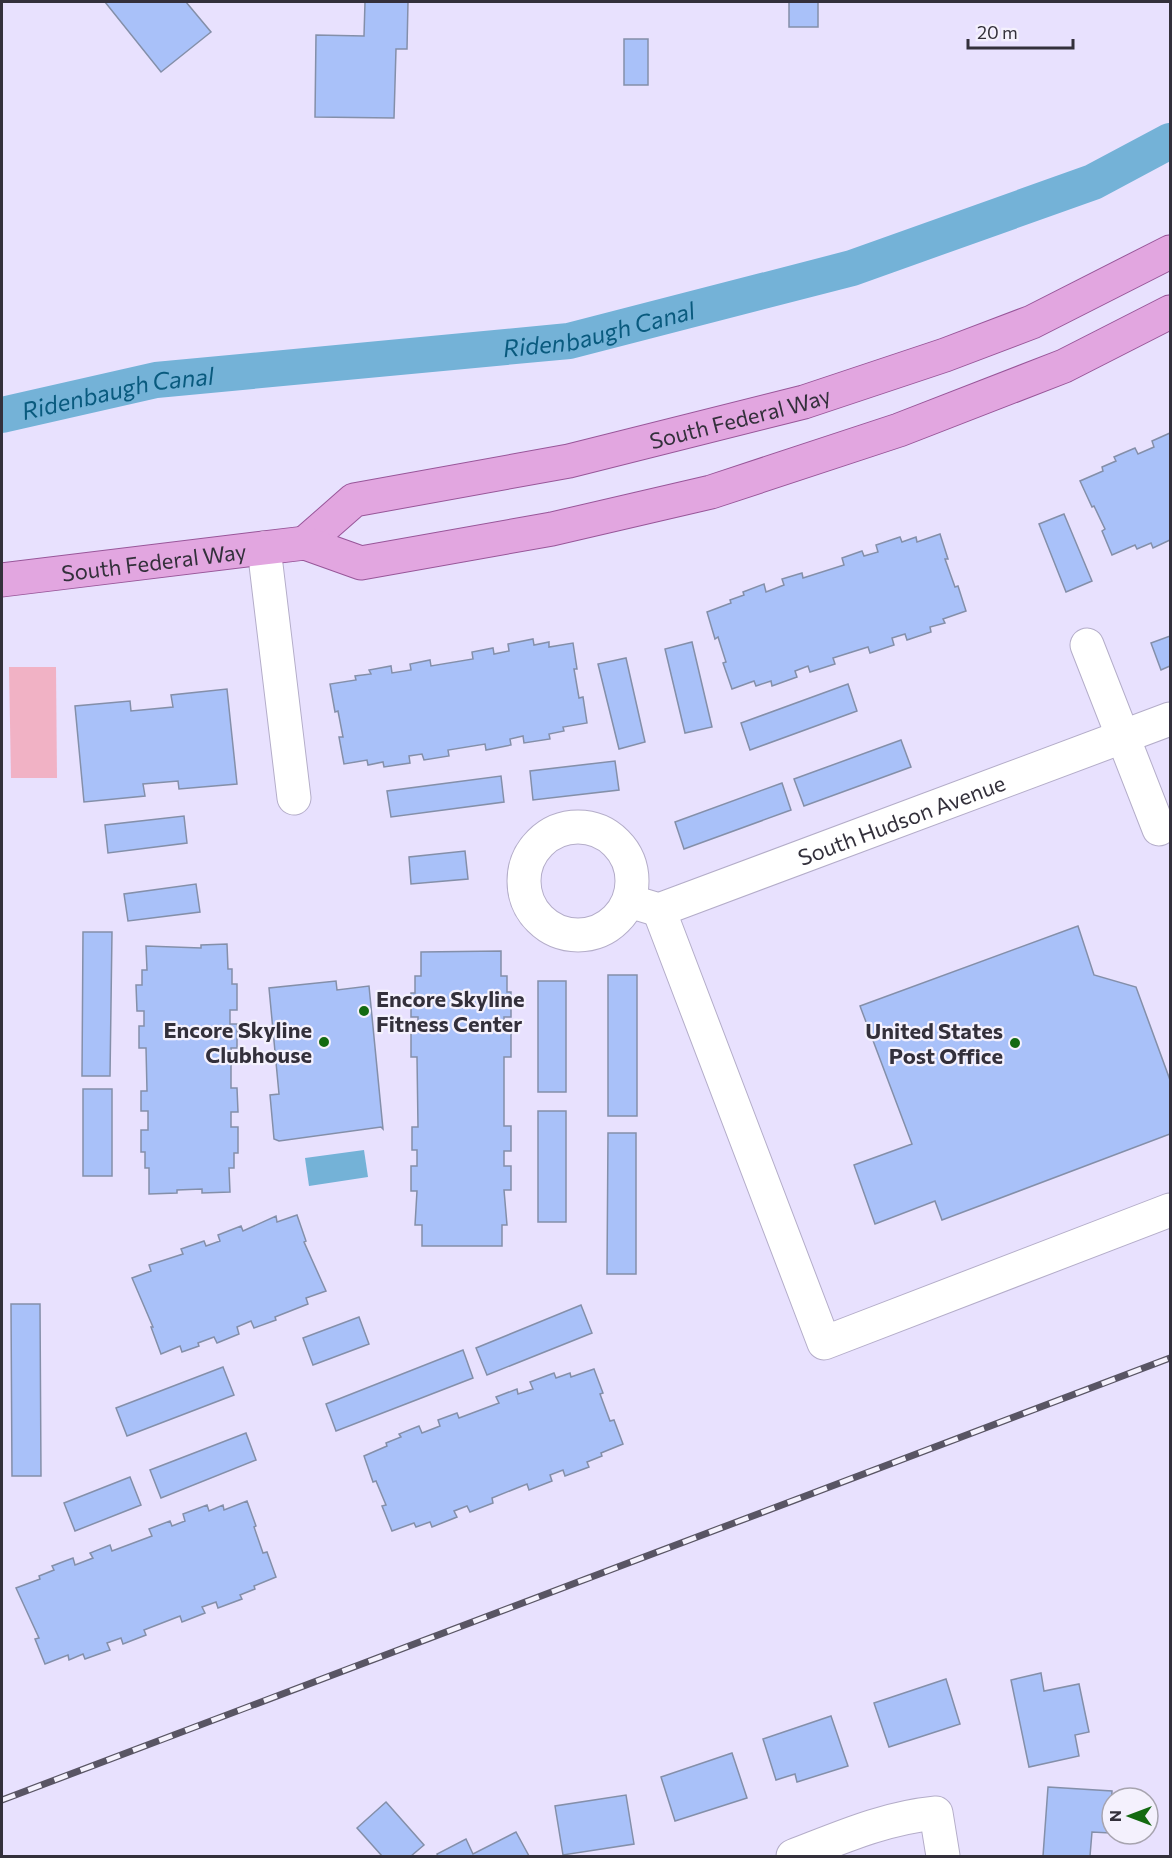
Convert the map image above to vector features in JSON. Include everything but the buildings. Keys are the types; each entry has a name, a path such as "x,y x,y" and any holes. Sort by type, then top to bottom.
{"main road":[{"name":"South Federal Way","path":"305,543 354,500 569,461 804,402 945,355 1032,321 1170,252"},
{"name":"South Federal Way","path":"2,580 305,543 361,563 552,529 711,492 899,430 1064,366 1170,312"}],"street":[{"path":"264,548 294,798"},
{"path":"1087,645 1159,829"},
{"name":"South Hudson Avenue","path":"1170,719 644,906 824,1343 1170,1210"},
{"path":"793,1857 877,1824 936,1813 943,1857"}],"shaded area":[{"path":"9,667 56,667 57,778 11,778"}],"water":[{"path":"364,1150 368,1177 309,1186 305,1158"}],"waterway":[{"name":"Ridenbaugh Canal","path":"2,415 156,380 569,341 852,268 1093,182 1170,141"}],"railway":[{"path":"2,1800 1170,1358"}],"place":[{"name":"Encore Skyline Fitness Center","path":"364,1011"},
{"name":"Encore Skyline Clubhouse","path":"324,1042"},
{"name":"United States Post Office","path":"1015,1043"}]}
